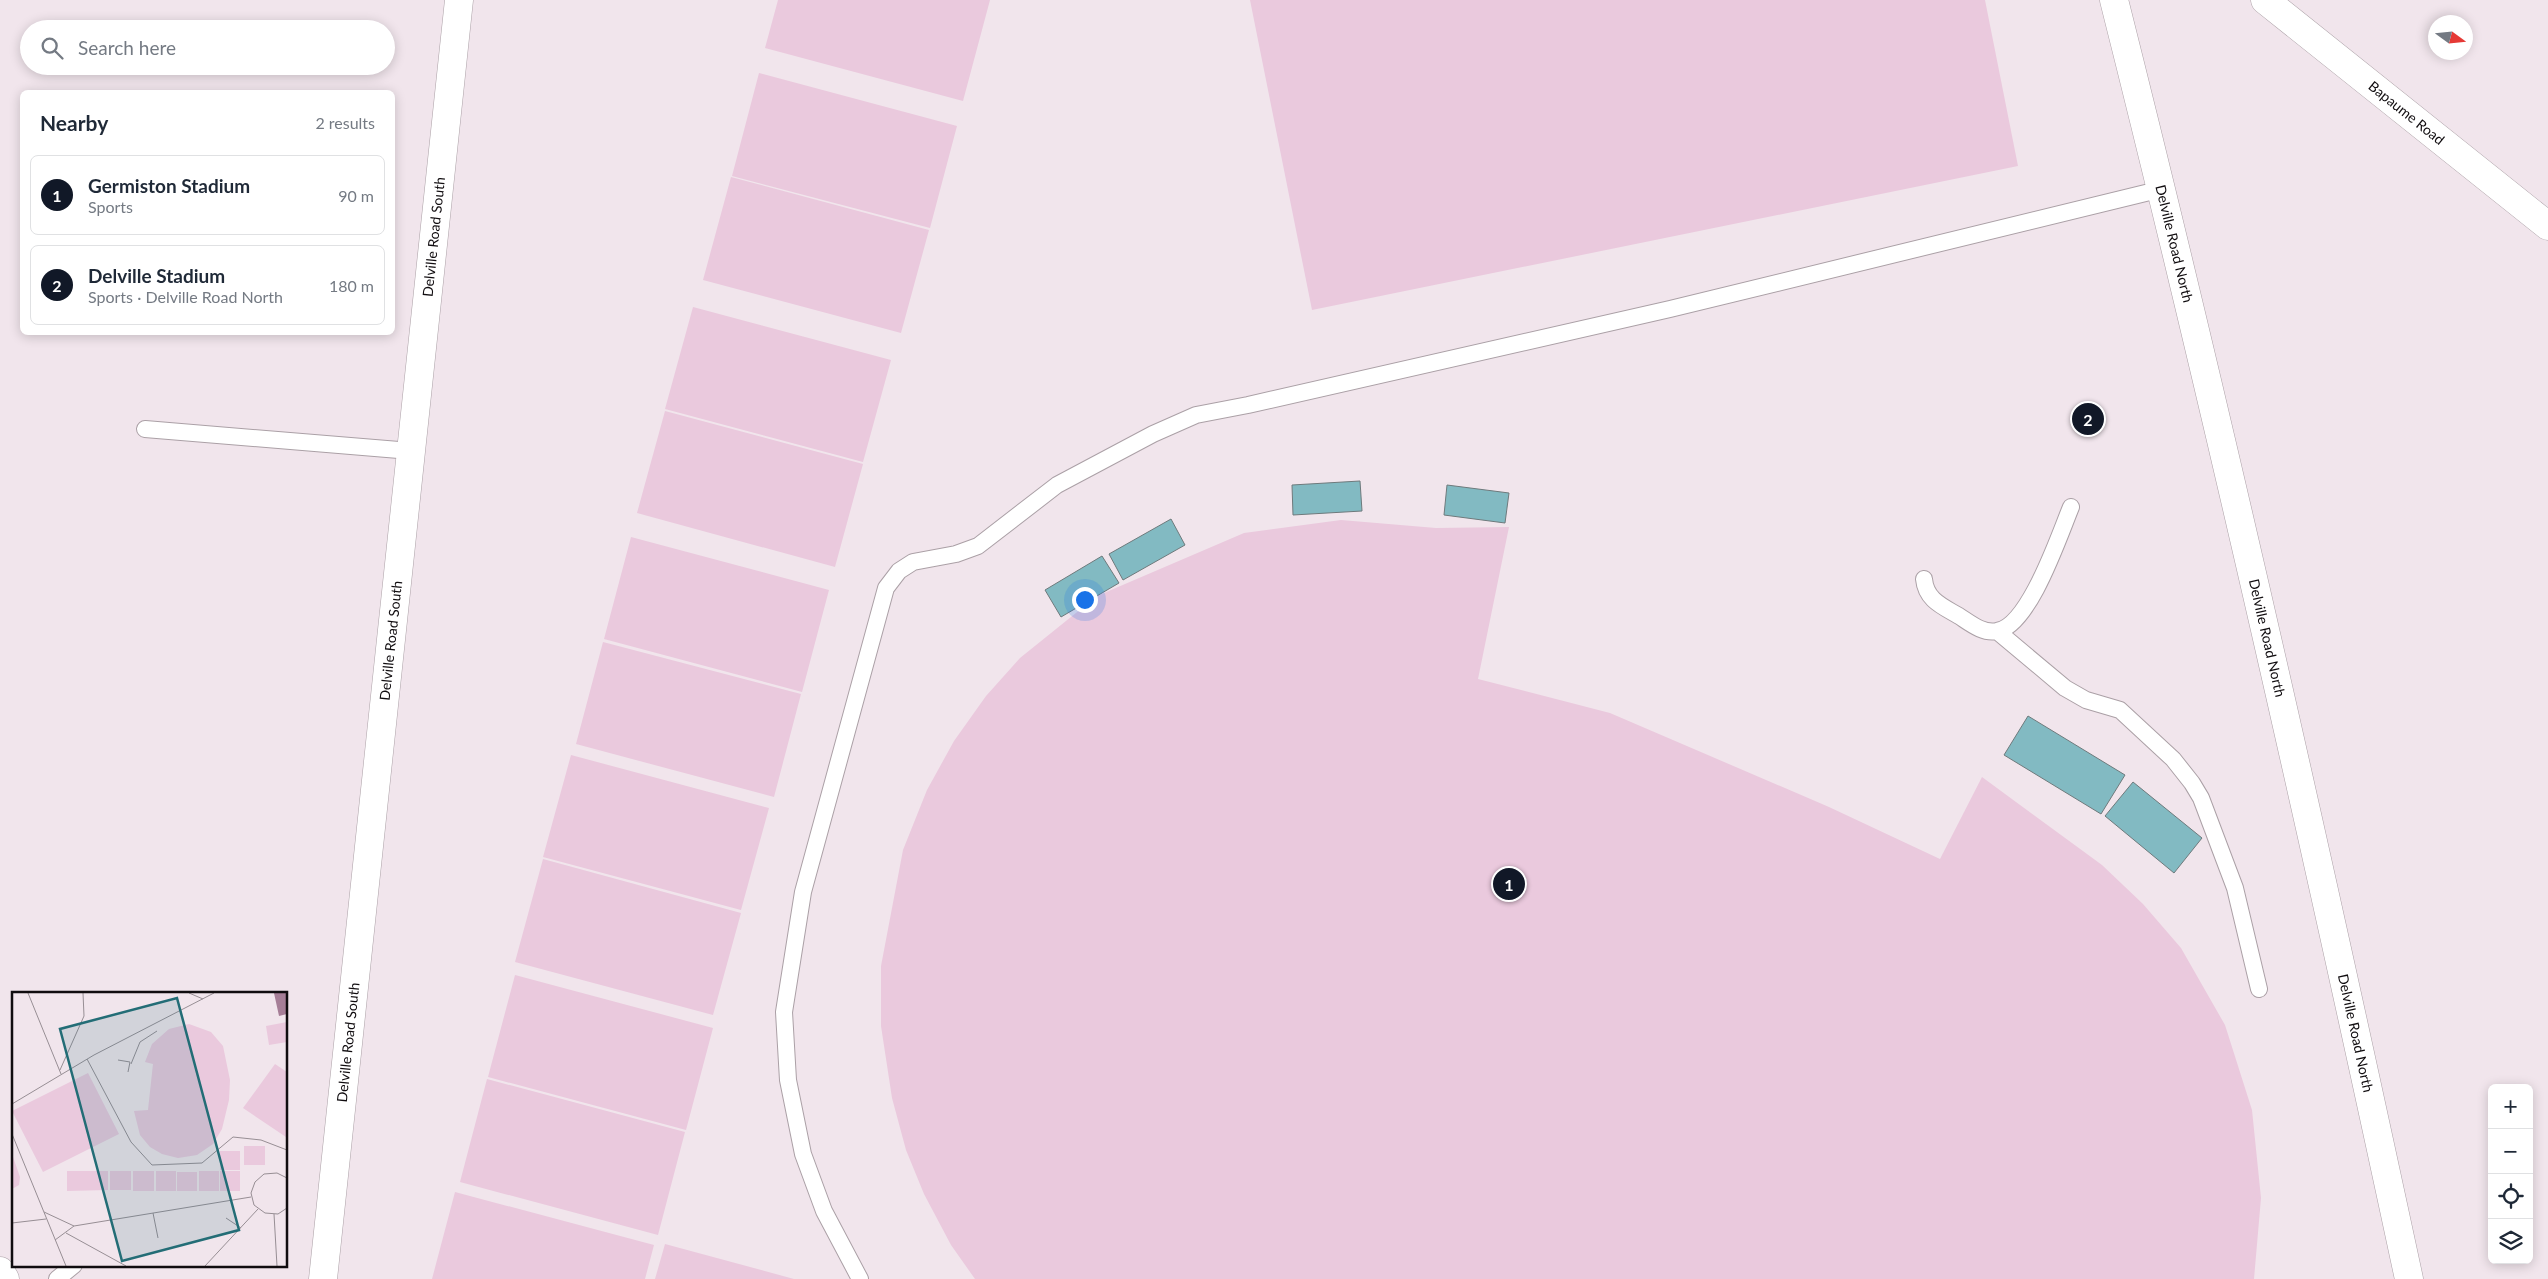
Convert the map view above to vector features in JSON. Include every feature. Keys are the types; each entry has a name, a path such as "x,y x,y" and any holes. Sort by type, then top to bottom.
{"street":[{"name":"Delville Road South","path":"323,1279 459,0"},
{"name":"Delville Road North","path":"2114,0 2184,277 2330,911 2409,1279"},
{"name":"Bapaume Road","path":"2265,0 2548,226"},
{"path":"0,1271 5,1279"}],"lane":[{"path":"860,1279 824,1211 803,1154 788,1080 784,1012 803,892 886,588 899,571 913,562 956,554 978,546 1057,485 1153,434 1196,415 1248,405 1629,318 2162,189"},
{"path":"145,429 411,450"},
{"path":"1997,632 2013,624 2026,609 2071,507"},
{"path":"1924,580 1925,590 1932,600 1980,629 1997,632 2065,688 2104,707 2120,710 2173,760 2192,783 2201,798 2236,888 2259,989"},
{"path":"57,1279 73,1266"}],"shaded area":[{"path":"778,0 990,0 963,101 765,48"},
{"path":"1250,0 1985,0 2018,166 1312,310"},
{"path":"759,73 957,126 930,228 732,176"},
{"path":"731,177 929,230 901,333 703,280"},
{"path":"693,307 891,360 863,462 665,409"},
{"path":"665,411 863,464 835,567 637,513"},
{"path":"1341,520 1436,528 1509,527 1478,679 1610,713 1829,807 1940,859 1982,777 2102,865 2143,904 2181,948 2225,1025 2252,1110 2261,1198 2254,1279 975,1279 951,1245 924,1194 906,1150 892,1098 881,1026 881,966 903,850 927,790 954,741 986,696 1020,658 1097,596 1244,533"},
{"path":"631,537 829,590 802,692 604,639"},
{"path":"603,642 801,694 774,797 576,744"},
{"path":"571,755 769,808 741,910 543,857"},
{"path":"543,859 741,913 713,1015 515,962"},
{"path":"515,975 713,1028 686,1130 488,1077"},
{"path":"487,1079 685,1132 658,1235 460,1182"},
{"path":"455,1192 654,1245 645,1279 432,1279"},
{"path":"665,1244 794,1279 655,1279"}],"building":[{"path":"1360,481 1362,511 1293,515 1292,485"},
{"path":"1447,485 1509,493 1505,523 1444,515"},
{"path":"1171,519 1185,545 1123,580 1109,554"},
{"path":"1102,556 1119,583 1061,617 1045,590"},
{"path":"2028,716 2125,775 2101,814 2004,755"},
{"path":"2133,782 2202,838 2174,873 2105,816"}],"place":[{"name":"Delville Stadium","path":"2088,419"},
{"name":"Germiston Stadium","path":"1509,884"}]}
